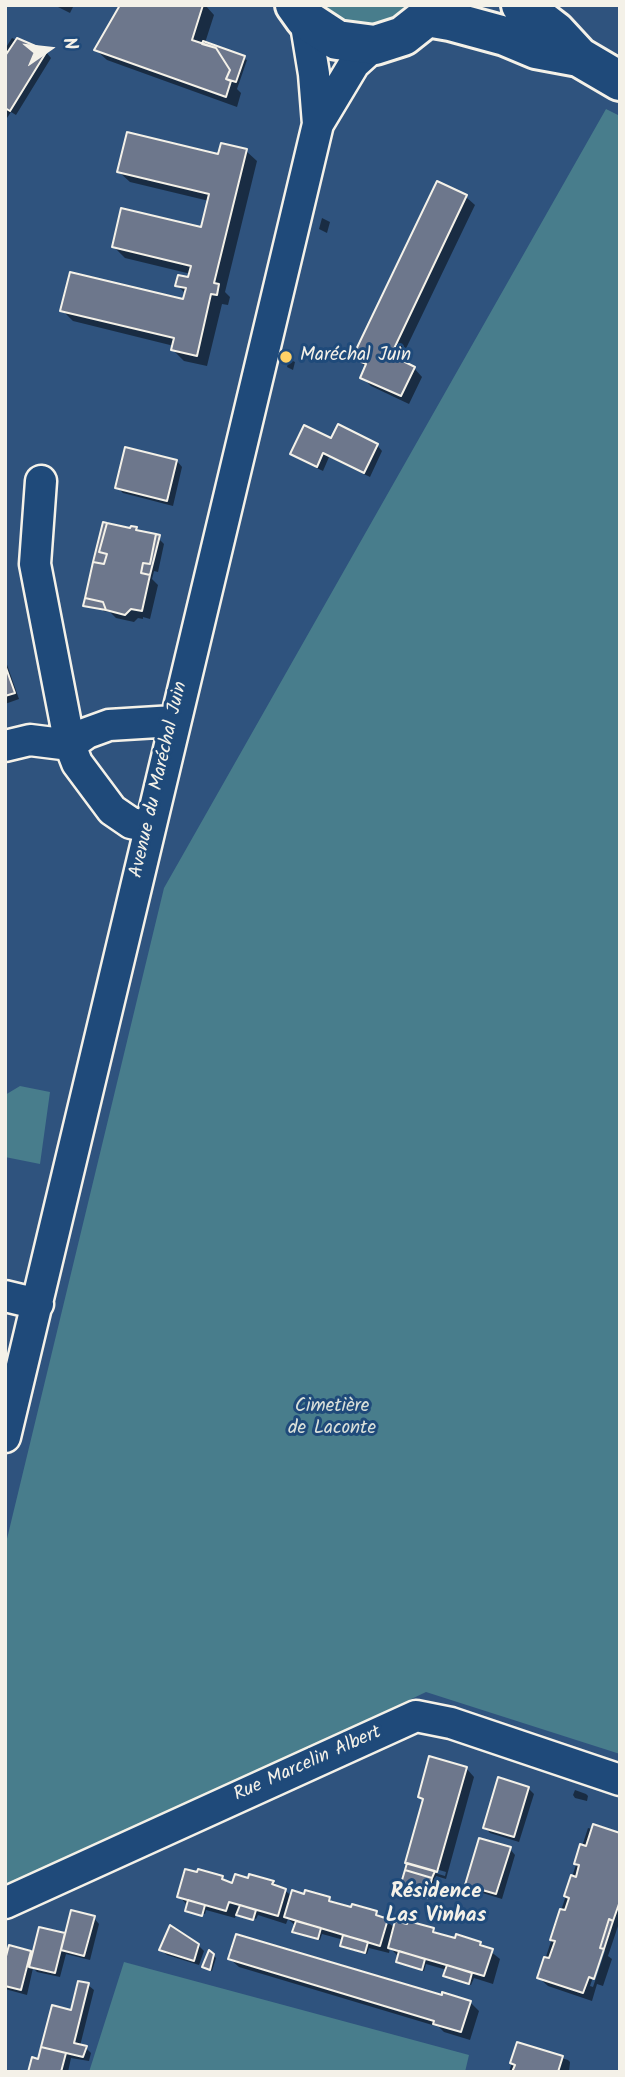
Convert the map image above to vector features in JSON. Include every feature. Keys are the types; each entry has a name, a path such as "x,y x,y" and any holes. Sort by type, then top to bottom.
{"street":[{"path":"521,5 555,31 579,57 620,81"},
{"path":"300,12 337,40 374,45 403,36 430,11 450,21 505,36 536,49 579,57"},
{"name":"Avenue du Maréchal Juin","path":"5,1437 317,124 314,74 300,12"},
{"name":"Avenue du Maréchal Juin","path":"317,124 354,64 374,45"},
{"path":"41,481 35,564 70,745 77,764 112,810 131,823 149,827"},
{"path":"5,746 30,740 70,745 87,733 109,725 174,721"},
{"path":"5,1296 38,1304"},
{"name":"Rue Marcelin Albert","path":"5,1903 416,1716 451,1723 620,1780"}],"green space":[{"path":"316,5 411,5 403,14 384,24 362,27 341,23"},
{"name":"Cimetière de Laconte","path":"606,109 620,116 620,1754 426,1692 5,1894 5,1547 164,888"},
{"path":"20,1086 50,1092 40,1164 5,1157 5,1095"},
{"path":"124,1962 469,2055 465,2072 89,2072"}],"building":[{"path":"120,5 203,5 192,40 216,48 230,70 226,79 231,81 226,97 94,50"},
{"path":"17,38 47,51 10,111 5,108 5,56"},
{"path":"203,41 245,56 236,82 226,79 230,70 216,48 202,44"},
{"path":"127,132 218,154 221,143 247,149 214,283 219,284 217,295 211,294 197,356 171,350 174,338 60,311 70,272 183,299 186,288 175,286 178,275 188,277 191,266 112,247 121,208 201,227 209,194 117,172"},
{"path":"437,181 467,195 391,355 415,367 401,396 360,378 366,364 352,358"},
{"path":"338,424 378,444 364,473 323,453 317,467 290,454 304,425 331,438"},
{"path":"125,447 177,460 167,501 115,488"},
{"path":"103,522 107,523 99,552 107,554 104,564 93,562"},
{"path":"107,523 137,527 136,530 156,534 150,564 143,563 141,573 150,575 142,611 131,609 125,615 106,610 103,602 85,598 93,562 104,564 107,554 99,552"},
{"path":"156,534 160,535 150,575 141,573 143,563 150,564"},
{"path":"85,598 103,602 106,610 83,606"},
{"path":"5,665 15,693 5,696"},
{"path":"429,1756 467,1767 437,1872 405,1863 423,1799 418,1797"},
{"path":"498,1777 529,1787 514,1837 483,1828"},
{"path":"593,1824 620,1833 620,1901 613,1921 609,1919 600,1948 604,1949 594,1979 589,1977 583,1993 537,1978 544,1957 549,1958 555,1941 550,1940 560,1909 565,1910 569,1898 564,1896 571,1875 576,1877 579,1865 574,1864 580,1844 586,1846"},
{"path":"479,1838 511,1847 496,1894 465,1885"},
{"path":"407,1863 435,1871 432,1878 405,1870"},
{"path":"185,1869 197,1872 198,1869 223,1876 222,1879 232,1883 235,1874 248,1878 249,1874 274,1881 272,1884 286,1889 278,1916 229,1902 226,1911 177,1897"},
{"path":"405,1870 432,1878 427,1898 399,1890"},
{"path":"292,1890 304,1894 305,1890 330,1897 329,1901 377,1911 376,1915 388,1919 380,1946 284,1917"},
{"path":"188,1900 205,1905 202,1916 185,1911"},
{"path":"240,1905 256,1910 253,1920 236,1915"},
{"path":"71,1910 95,1916 84,1956 61,1950"},
{"path":"609,1919 613,1921 604,1949 600,1948"},
{"path":"296,1921 321,1928 318,1939 292,1932"},
{"path":"395,1921 407,1924 408,1921 434,1928 433,1932 455,1938 456,1934 493,1949 484,1976 388,1948"},
{"path":"170,1925 199,1944 194,1961 159,1950"},
{"path":"39,1927 65,1933 55,1973 29,1967"},
{"path":"236,1934 442,1995 442,1992 471,2001 461,2032 433,2024 434,2021 228,1959"},
{"path":"343,1935 368,1942 365,1953 340,1946"},
{"path":"9,1945 31,1951 21,1990 5,1986 5,1960"},
{"path":"209,1950 214,1954 210,1970 202,1967"},
{"path":"399,1951 425,1959 422,1970 396,1962"},
{"path":"447,1965 472,1973 469,1984 443,1976"},
{"path":"78,1981 89,1983 74,2043 87,2046 83,2057 41,2047 52,2005 71,2010"},
{"path":"517,2042 563,2056 558,2072 512,2072 515,2065 510,2063"},
{"path":"41,2047 66,2053 61,2072 28,2072 32,2057 38,2059"}],"place":[{"name":"Maréchal Juin","path":"286,357"}],"district":[{"name":"Résidence Las Vinhas","path":"436,1905"}]}
